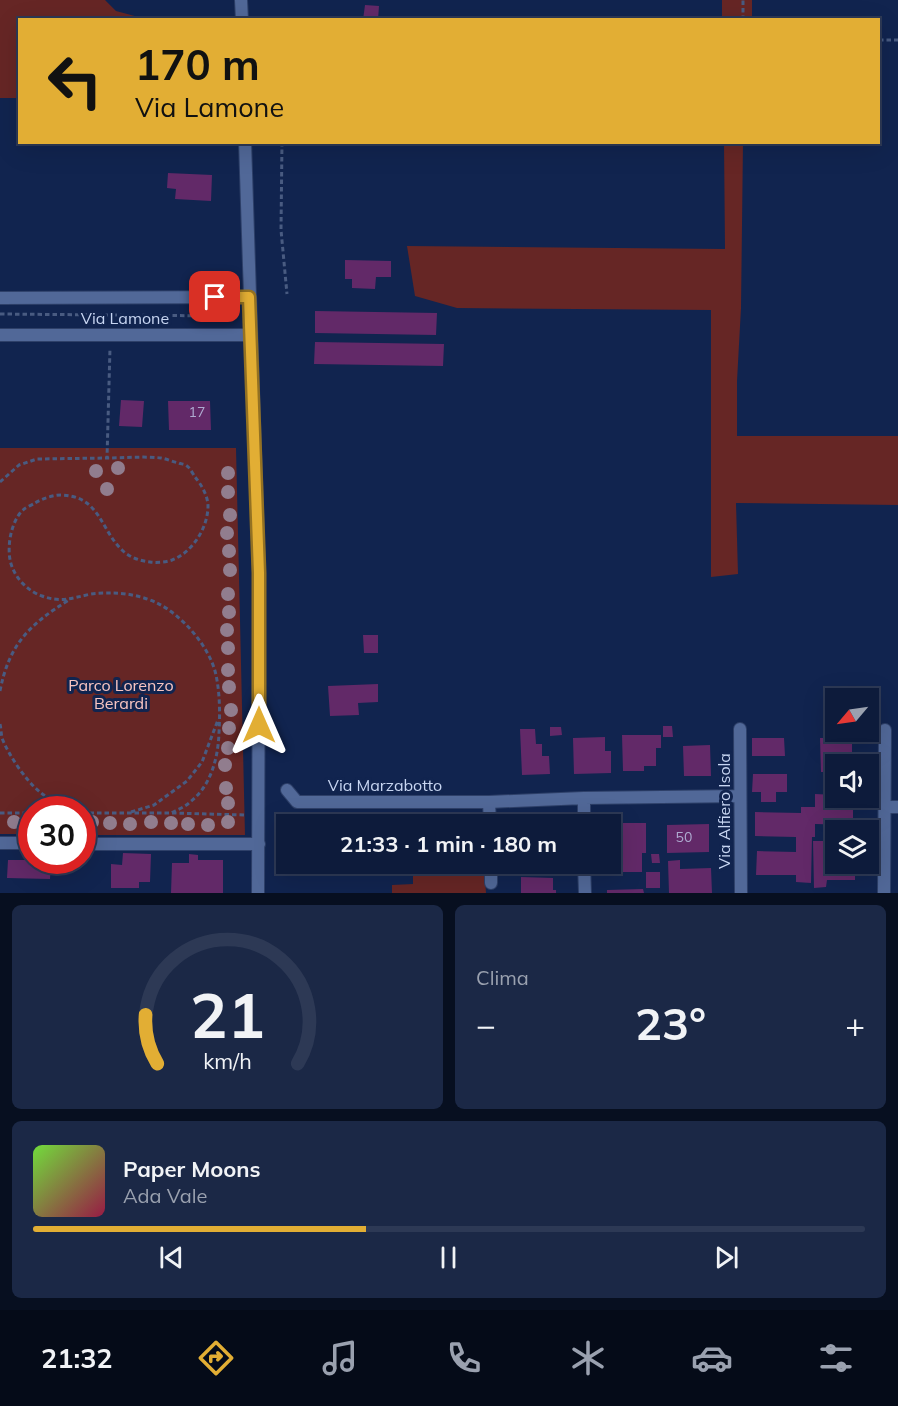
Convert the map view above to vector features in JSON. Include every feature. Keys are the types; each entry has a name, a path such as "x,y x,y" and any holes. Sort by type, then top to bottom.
{"street":[{"path":"241,0 242,18"},
{"path":"245,144 242,297 250,335 259,573 258,893"},
{"name":"Via Lamone","path":"0,298 242,297"},
{"name":"Via Lamone","path":"0,335 250,335"},
{"name":"Via Alfiero Isola","path":"740,729 741,893"},
{"path":"884,893 885,730"},
{"name":"Via Marzabotto","path":"286,790 297,802 489,802 740,796"},
{"path":"584,798 584,814"},
{"path":"489,802 490,814"},
{"path":"885,808 898,807"},
{"path":"0,843 18,843"},
{"path":"96,843 259,844"},
{"path":"491,874 491,883"},
{"path":"584,874 585,893"}],"path":[{"path":"743,0 743,18"},
{"path":"880,40 898,40"},
{"path":"282,144 282,230 287,294"},
{"path":"0,314 222,316 242,297"},
{"path":"110,298 110,316"},
{"path":"107,458 110,335"},
{"path":"0,482 19,465 37,459 161,458 187,466 201,484 208,504 203,531 185,552 172,560 138,561 122,550 93,508 76,497 59,495 41,500 23,511 12,528 9,550 12,568 23,584 40,595 56,600 117,593 138,597 157,603 172,613 200,640 216,673 220,701 216,760 211,775 202,790 191,802 171,813"},
{"path":"0,691 3,675 18,642 40,619 69,600"},
{"path":"121,813 154,806 187,781 202,762 219,716"},
{"path":"0,723 2,738 14,760 27,780 45,796"},
{"path":"0,808 6,813"},
{"path":"0,813 18,813"},
{"path":"96,813 259,816"}],"green space":[{"path":"0,0 105,0 116,11 142,18 18,18 18,98 0,98"},
{"path":"722,0 752,0 752,18 722,18"},
{"path":"724,144 743,144 737,436 898,436 898,505 736,503 738,574 711,577 711,310 457,308 415,296 407,246 725,249"},
{"name":"Parco Lorenzo Berardi","path":"0,448 236,448 245,835 96,835 96,796 18,796 18,834 0,834"},
{"path":"413,874 485,874 486,893 392,893 392,885 413,884"}],"building":[{"path":"365,5 379,6 378,18 363,18"},
{"path":"168,173 212,175 211,201 175,199 176,189 167,188"},
{"path":"345,260 391,261 391,277 376,277 375,289 352,288 352,279 345,279"},
{"path":"315,311 437,313 436,335 315,333"},
{"path":"315,342 444,344 443,366 314,364"},
{"path":"121,400 144,401 142,427 119,426"},
{"path":"168,401 210,401 211,430 169,430"},
{"path":"363,635 378,635 378,653 364,653"},
{"path":"378,684 378,702 358,703 359,715 330,716 328,686"},
{"path":"663,726 672,726 673,737 663,737"},
{"path":"550,727 561,727 562,735 550,736"},
{"path":"520,729 535,729 536,744 542,744 542,756 549,756 550,774 522,775"},
{"path":"622,735 661,735 661,748 656,748 656,766 644,766 644,771 623,771"},
{"path":"605,737 605,751 611,751 611,773 574,774 573,738"},
{"path":"752,738 784,738 785,756 752,756"},
{"path":"820,738 825,738 825,742 852,742 852,754 825,754 825,772 821,772"},
{"path":"710,745 711,776 684,776 683,746"},
{"path":"753,774 787,774 787,792 776,792 776,802 761,802 761,792 752,792"},
{"path":"815,794 825,794 825,808 853,808 853,820 825,820 825,824 815,824 815,837 812,837 811,883 796,882 796,875 756,875 757,851 796,852 796,837 755,836 755,812 801,813 801,807 815,807"},
{"path":"621,823 646,823 646,853 642,853 642,872 621,872"},
{"path":"709,824 709,852 667,853 667,825"},
{"path":"813,841 825,841 825,874 855,874 855,880 827,880 826,887 814,888"},
{"path":"123,853 151,854 150,882 139,882 139,888 111,888 111,864 122,865"},
{"path":"189,854 198,855 198,860 223,860 223,893 171,893 172,863 189,863"},
{"path":"651,854 659,854 660,863 652,863"},
{"path":"8,860 18,860 18,874 50,874 50,879 7,878"},
{"path":"680,860 680,869 711,868 712,893 669,893 668,861"},
{"path":"646,872 660,872 660,888 646,888"},
{"path":"521,877 553,878 553,890 556,890 556,893 521,893"},
{"path":"643,889 644,893 607,893 607,890"}],"route":[{"path":"215,297 249,297 259,573 259,725"}]}
